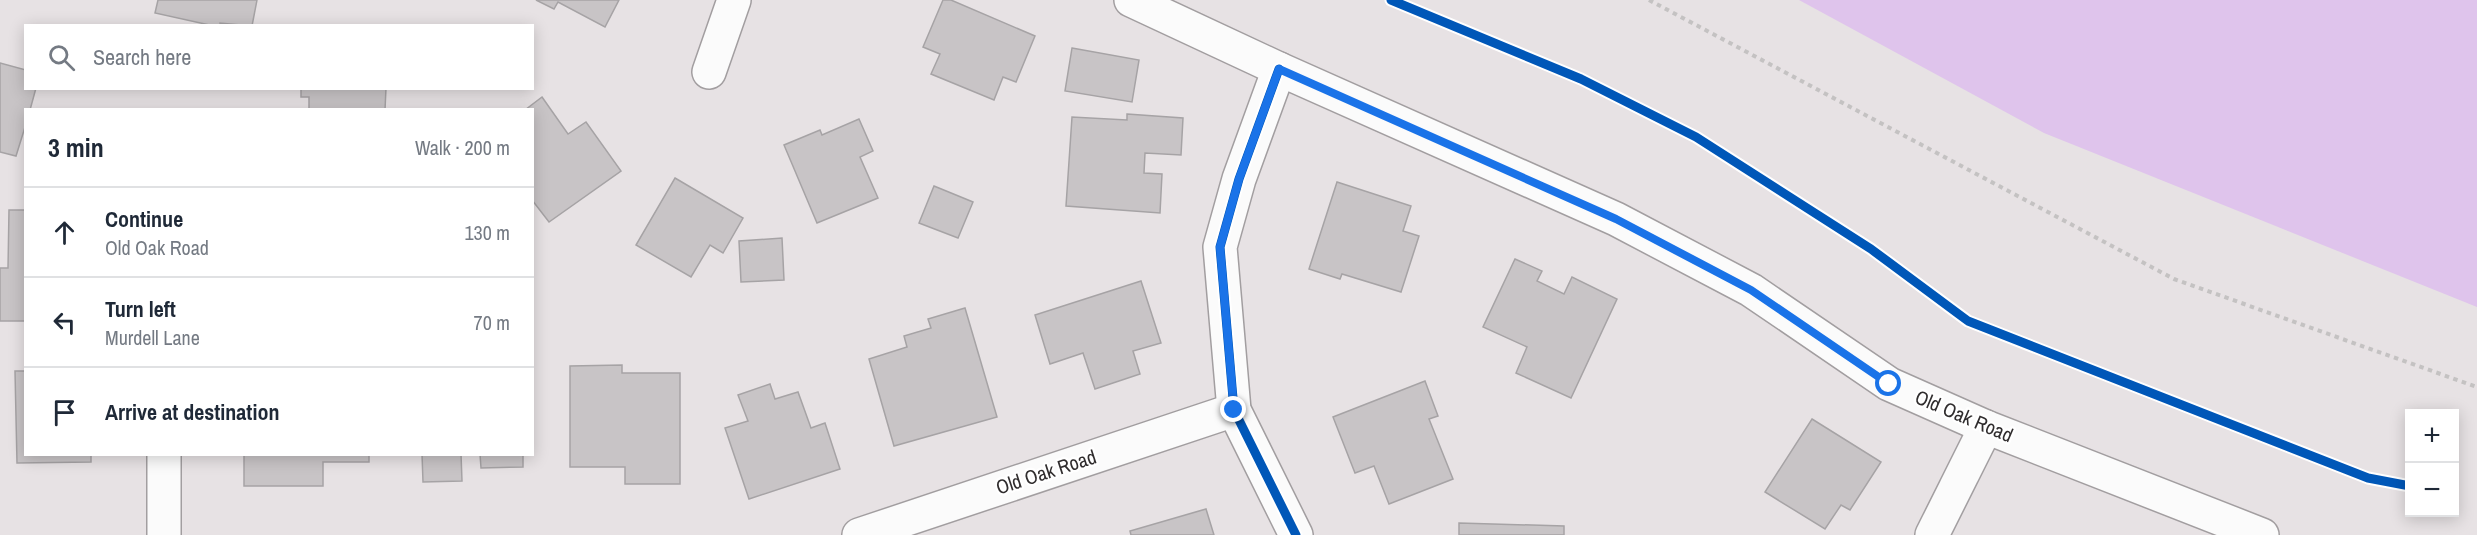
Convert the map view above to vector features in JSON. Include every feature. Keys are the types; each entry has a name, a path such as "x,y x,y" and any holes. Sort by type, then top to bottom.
{"street":[{"path":"709,72 734,0"},
{"name":"Old Oak Road","path":"1131,0 1279,69 1616,219 1751,290 1889,384 1986,427 2262,535"},
{"path":"1279,69 1239,179 1220,247 1234,410 1296,535"},
{"name":"Old Oak Road","path":"859,535 1234,410"},
{"path":"1932,535 1986,427"},
{"path":"164,456 164,535"}],"path":[{"path":"1649,0 2174,279 2477,387"}],"shaded area":[{"path":"1799,0 2477,0 2477,307 2044,133"}],"building":[{"path":"158,0 257,0 252,24 205,24 155,13"},
{"path":"536,0 619,0 605,27 558,2 554,9"},
{"path":"943,0 951,0 1035,36 1016,82 1003,77 994,100 931,74 940,54 923,47"},
{"path":"1072,48 1139,60 1132,102 1065,91"},
{"path":"0,63 24,69 24,90 35,90 31,108 24,108 24,130 16,156 0,152"},
{"path":"301,90 386,90 385,108 309,108 309,97 301,97"},
{"path":"542,97 568,134 586,122 621,171 549,222 534,203 534,108 528,108"},
{"path":"1127,114 1183,118 1181,155 1145,153 1144,173 1162,174 1160,213 1066,206 1072,117 1127,120"},
{"path":"859,119 873,151 860,157 878,198 817,223 784,145 820,130 822,135"},
{"path":"675,178 743,218 723,253 710,245 691,277 636,245"},
{"path":"1337,182 1411,206 1403,231 1419,236 1401,292 1342,274 1340,279 1309,269"},
{"path":"934,186 973,202 958,238 919,223"},
{"path":"9,210 24,210 24,321 0,321 0,268 8,268"},
{"path":"782,238 784,280 741,282 739,241"},
{"path":"1515,259 1542,271 1537,281 1564,294 1572,277 1617,299 1571,398 1516,373 1527,347 1483,327"},
{"path":"1141,281 1161,343 1133,351 1140,374 1095,389 1083,353 1050,364 1035,315"},
{"path":"965,308 997,417 894,446 869,359 907,347 904,336 931,328 928,319"},
{"path":"622,365 622,373 680,373 680,484 625,484 625,467 570,467 570,366"},
{"path":"15,371 24,371 24,456 91,456 91,462 17,463"},
{"path":"1425,381 1438,416 1429,419 1453,479 1389,504 1374,466 1355,473 1333,417"},
{"path":"770,384 775,399 798,392 811,428 825,423 840,469 749,499 725,428 748,421 738,395"},
{"path":"1812,419 1881,462 1850,510 1841,505 1825,529 1765,492"},
{"path":"244,456 369,456 369,462 323,462 323,486 244,486"},
{"path":"422,456 461,456 462,481 423,482"},
{"path":"480,456 523,456 523,467 481,468"},
{"path":"1206,509 1214,535 1131,535 1130,531"},
{"path":"1459,523 1564,526 1564,535 1459,535"}],"cycle path":[{"path":"1391,0 1581,79 1696,137 1871,249 1968,321 2368,478 2405,485"},
{"path":"1279,69 1239,179 1220,247 1234,410 1296,535"}],"route":[{"path":"1234,410 1220,247 1239,179 1279,69 1616,219 1751,290 1889,384"}]}
